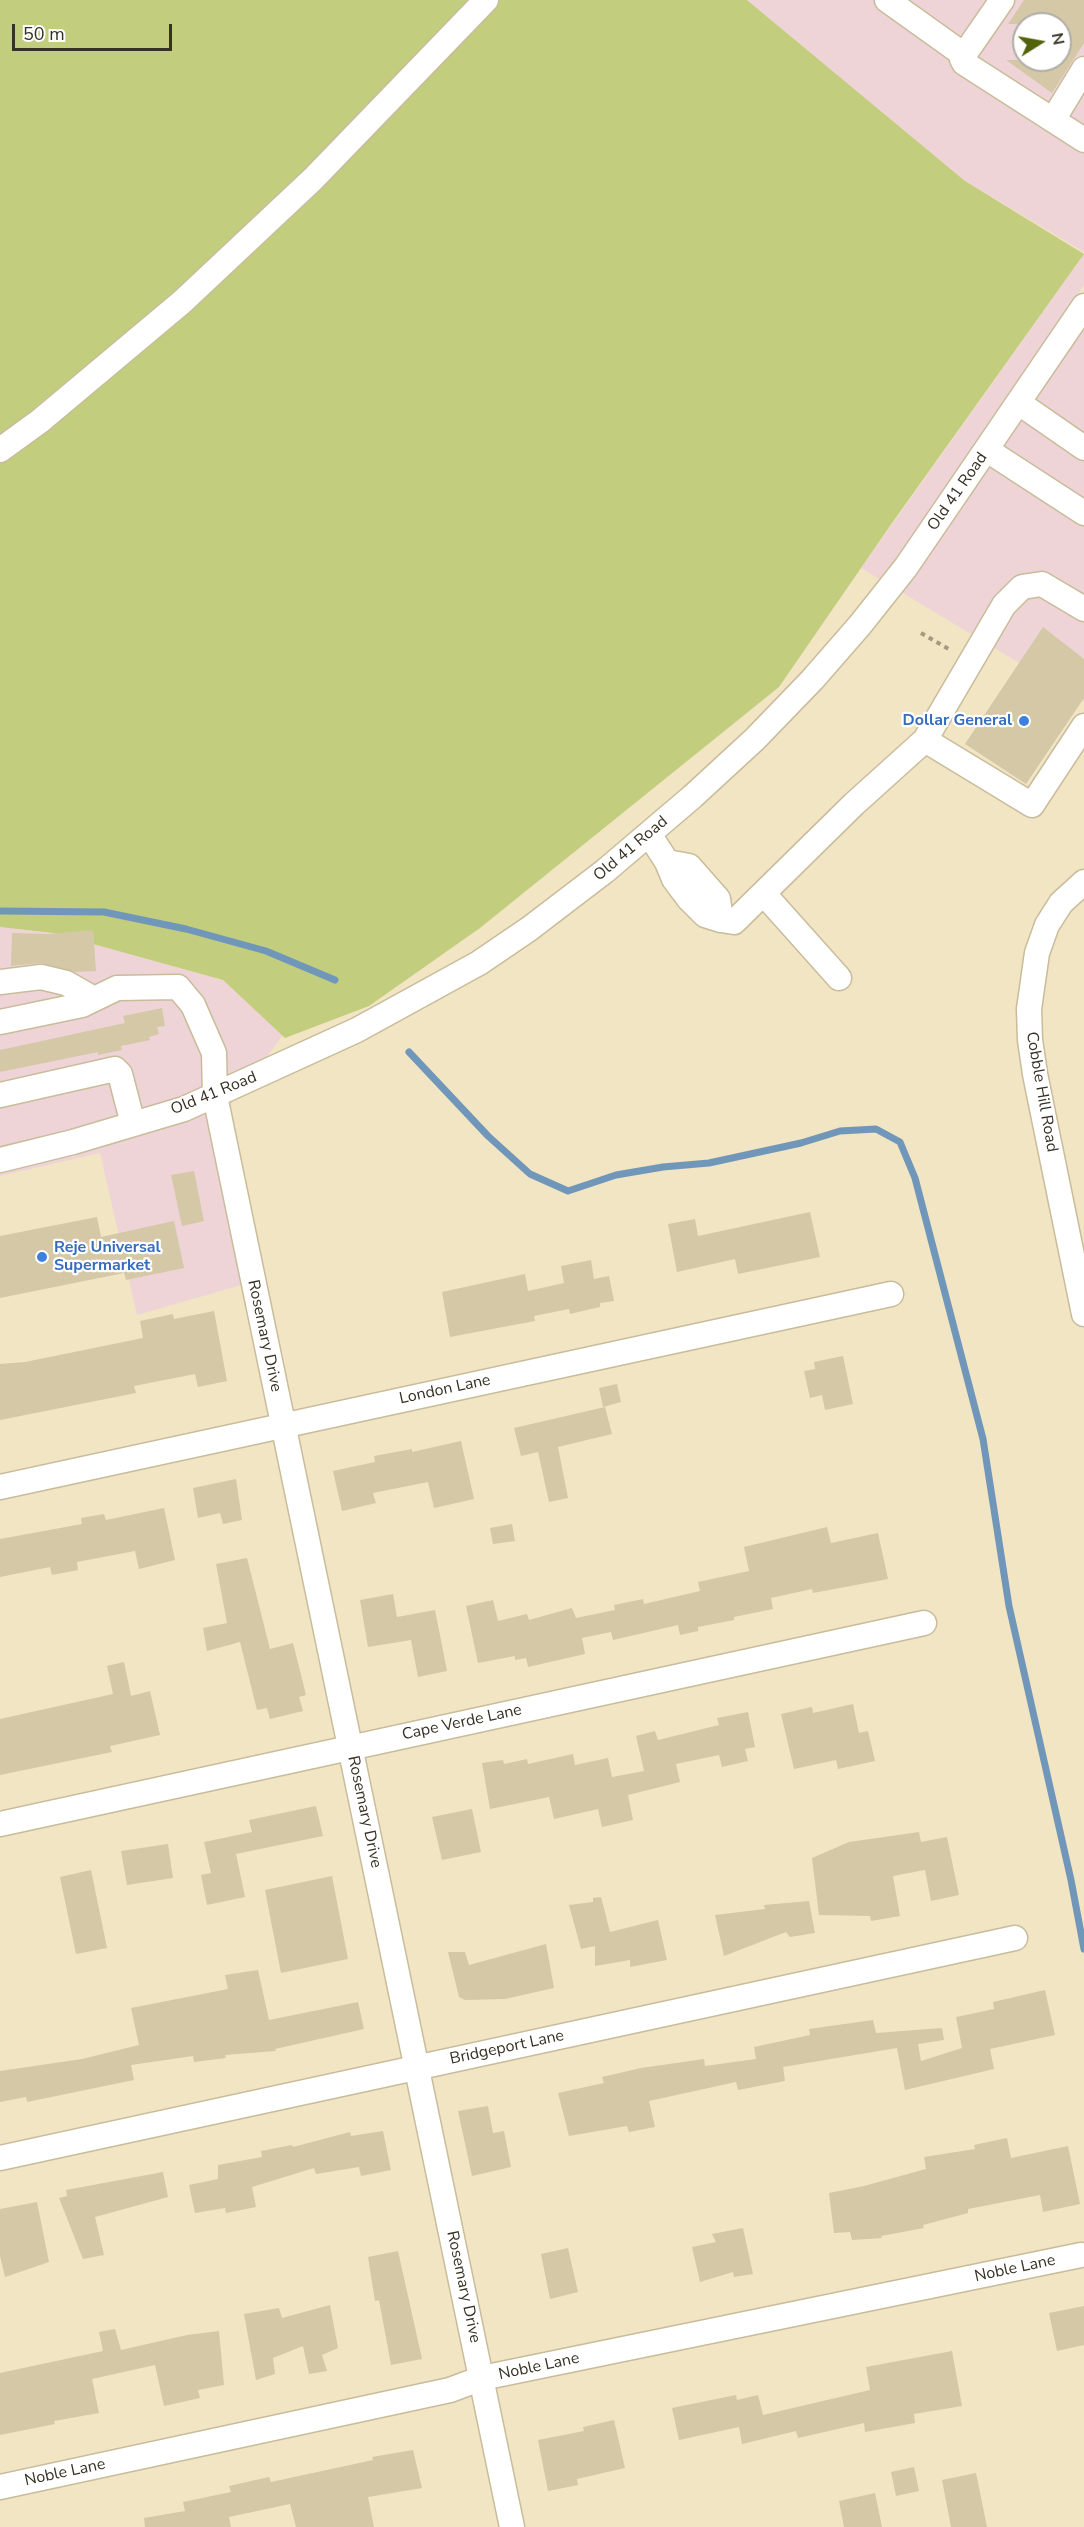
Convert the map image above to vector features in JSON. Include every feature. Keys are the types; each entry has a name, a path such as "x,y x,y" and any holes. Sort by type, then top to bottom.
{"street":[{"path":"0,450 40,421 182,302 313,179 486,0"},
{"path":"887,0 964,55"},
{"path":"1002,0 964,55 962,59 964,63 1084,140"},
{"path":"1053,120 1084,69"},
{"name":"Old 41 Road","path":"0,1160 73,1142 184,1109 215,1096 357,1030 479,963 529,929 649,834 747,746 812,680 906,567 1084,306"},
{"path":"1019,403 1084,448"},
{"path":"987,450 1084,513"},
{"path":"649,834 667,861 674,879 689,899 705,915 734,922 854,804 926,740 1004,605 1022,587 1042,584 1084,609"},
{"path":"926,740 1032,805 1084,726"},
{"name":"Cobble Hill Road","path":"1084,882 1061,903 1047,925 1038,953 1029,1009 1030,1040 1035,1074 1084,1314"},
{"path":"764,894 839,978"},
{"path":"0,982 41,977 66,983 94,999"},
{"name":"Rosemary Drive","path":"94,999 117,988 178,987 193,1005 214,1053 215,1096 512,2527"},
{"path":"0,1022 82,1005 94,999"},
{"path":"0,1095 115,1069 120,1074 133,1124"},
{"name":"London Lane","path":"0,1487 891,1294"},
{"name":"Cape Verde Lane","path":"0,1824 924,1623"},
{"name":"Bridgeport Lane","path":"0,2158 1015,1938"},
{"name":"Noble Lane","path":"0,2487 450,2390 482,2378 1081,2255"}],"path":[{"path":"921,633 970,663"}],"shaded area":[{"path":"747,0 1084,0 1084,252 965,181"},
{"path":"1084,254 1084,285 881,580 861,568"},
{"path":"1084,328 1084,702 901,592 998,456"},
{"path":"0,927 53,933 223,980 283,1035 263,1062 180,1098 70,1131 0,1148"},
{"path":"234,1100 215,1125 252,1282 137,1315 100,1153 0,1176 0,1171 188,1120"}],"green space":[{"path":"0,0 747,0 965,181 1084,254 892,523 779,687 480,928 369,1006 285,1038 223,980 53,933 0,927"}],"building":[{"path":"1024,0 1084,0 1084,43 1072,62 1072,12 1016,12"},
{"path":"1023,72 1065,72 1052,93"},
{"name":"Dollar General","path":"1043,627 1084,659 1084,698 1026,784 965,744"},
{"path":"93,930 96,971 75,972 40,963 11,966 12,933 47,934"},
{"path":"162,1008 165,1026 157,1027 159,1034 149,1037 150,1040 121,1046 122,1050 98,1055 98,1052 0,1072 0,1050 125,1023 123,1016"},
{"path":"194,1171 204,1221 182,1226 171,1175"},
{"path":"810,1212 820,1257 738,1274 735,1259 677,1272 668,1224 695,1219 698,1236"},
{"path":"97,1217 101,1237 174,1221 184,1268 126,1280 124,1273 0,1298 0,1236"},
{"path":"591,1260 594,1279 609,1276 614,1301 600,1303 600,1307 570,1314 569,1309 534,1316 535,1321 450,1337 442,1292 525,1274 528,1291 564,1283 561,1266"},
{"path":"214,1311 227,1381 198,1387 195,1374 134,1386 136,1393 0,1420 0,1364 25,1362 143,1338 140,1321 173,1314 174,1319"},
{"path":"843,1356 853,1404 825,1410 822,1395 810,1398 804,1371 815,1369 814,1362"},
{"path":"617,1384 621,1402 603,1407 599,1388"},
{"path":"605,1407 612,1434 558,1447 568,1498 549,1502 538,1452 521,1456 514,1428"},
{"path":"461,1441 474,1499 434,1508 428,1482 373,1493 376,1503 342,1511 333,1471 375,1462 374,1456 412,1449 412,1452"},
{"path":"236,1479 242,1520 223,1524 220,1513 198,1518 193,1488"},
{"path":"164,1508 175,1560 139,1569 135,1551 77,1562 78,1570 52,1575 50,1567 0,1577 0,1539 82,1524 81,1518 104,1514 106,1520"},
{"path":"512,1524 515,1541 493,1544 490,1528"},
{"path":"827,1527 831,1543 878,1533 888,1579 813,1593 812,1589 771,1598 773,1609 698,1627 698,1631 680,1635 678,1625 613,1640 611,1632 582,1638 585,1654 528,1667 526,1658 515,1660 515,1656 478,1663 466,1606 493,1600 498,1621 527,1614 529,1620 572,1608 576,1618 615,1610 614,1605 643,1599 644,1604 700,1591 698,1582 749,1571 744,1547"},
{"path":"247,1558 270,1649 293,1643 306,1695 299,1697 303,1711 270,1719 267,1708 257,1710 240,1642 207,1651 203,1628 227,1623 216,1564"},
{"path":"393,1594 397,1617 435,1610 447,1671 418,1677 411,1640 368,1647 360,1600"},
{"path":"124,1662 131,1696 150,1691 160,1735 110,1746 112,1752 0,1775 0,1719 113,1694 107,1666"},
{"path":"853,1704 859,1733 868,1731 875,1761 838,1769 836,1760 794,1769 781,1714 812,1707 813,1713"},
{"path":"748,1712 755,1747 745,1749 748,1761 722,1767 719,1755 676,1764 680,1782 628,1795 633,1820 602,1827 598,1809 554,1819 549,1797 490,1809 482,1763 503,1760 504,1764 527,1759 528,1764 573,1754 575,1765 608,1758 612,1777 644,1771 636,1736 655,1731 658,1740 719,1725 717,1718"},
{"path":"316,1806 323,1836 236,1854 245,1897 207,1905 201,1875 211,1873 204,1842 252,1832 249,1820"},
{"path":"472,1809 481,1852 442,1860 432,1817"},
{"path":"919,1832 921,1842 947,1837 959,1895 931,1901 925,1870 893,1876 900,1916 871,1921 870,1916 819,1915 812,1858 849,1842"},
{"path":"168,1844 173,1878 127,1885 121,1851"},
{"path":"91,1870 107,1948 76,1954 60,1877"},
{"path":"332,1876 348,1959 281,1973 265,1890"},
{"path":"601,1897 610,1932 658,1920 667,1960 630,1967 630,1960 595,1966 595,1946 581,1949 569,1905 593,1902 593,1898"},
{"path":"809,1901 815,1933 790,1937 786,1932 724,1956 715,1915 765,1909 764,1905"},
{"path":"546,1944 554,1988 505,1999 465,2000 459,1997 448,1952 465,1952 469,1965"},
{"path":"258,1970 269,2020 358,2002 364,2029 275,2049 276,2051 225,2055 226,2058 194,2062 193,2056 131,2065 134,2080 27,2102 26,2097 0,2102 0,2071 82,2059 139,2045 131,2008 228,1989 225,1975"},
{"path":"1045,1990 1055,2035 990,2049 994,2069 905,2090 897,2048 783,2067 785,2081 738,2090 736,2082 649,2101 655,2127 629,2132 627,2126 569,2136 558,2093 604,2083 602,2077 641,2068 704,2059 705,2066 756,2059 754,2047 810,2035 809,2029 873,2020 876,2033 942,2028 944,2040 918,2044 921,2061 962,2048 956,2017 994,2009 993,2002"},
{"path":"488,2106 493,2133 504,2131 511,2167 472,2176 458,2111"},
{"path":"383,2131 391,2170 361,2176 359,2167 316,2174 314,2168 252,2187 256,2207 226,2213 225,2208 195,2213 189,2185 218,2179 218,2165 262,2157 261,2151 292,2145 293,2147 350,2132 351,2136"},
{"path":"1007,2138 1011,2158 1068,2146 1080,2204 1043,2212 1040,2195 968,2209 968,2213 923,2225 924,2228 881,2236 882,2238 852,2240 850,2232 834,2233 829,2193 926,2169 924,2157 975,2149 974,2145"},
{"path":"163,2172 168,2197 95,2217 104,2255 83,2259 59,2198 67,2196 66,2190"},
{"path":"37,2202 49,2262 5,2277 0,2256 0,2209"},
{"path":"743,2228 753,2274 734,2277 733,2272 700,2282 692,2247 716,2242 712,2234"},
{"path":"568,2248 578,2292 550,2299 541,2254"},
{"path":"398,2251 422,2359 391,2365 379,2300 375,2301 368,2257"},
{"path":"330,2305 338,2348 322,2355 327,2371 309,2374 303,2346 273,2358 275,2374 256,2380 244,2314 279,2308 282,2318"},
{"path":"1084,2306 1084,2345 1057,2351 1049,2313"},
{"path":"115,2329 121,2350 187,2335 219,2331 224,2385 198,2390 200,2398 164,2406 155,2365 92,2379 99,2413 54,2421 55,2424 0,2435 0,2373 103,2351 99,2332"},
{"path":"952,2351 962,2406 914,2414 915,2423 865,2432 864,2423 798,2438 796,2431 742,2444 739,2427 679,2440 672,2408 736,2395 737,2400 758,2395 763,2415 870,2390 866,2367"},
{"path":"614,2420 625,2468 577,2479 578,2485 548,2491 538,2440 584,2431 583,2427"},
{"path":"413,2450 422,2488 368,2497 374,2527 296,2527 290,2504 229,2517 231,2527 145,2527 144,2518 185,2511 183,2502 231,2492 229,2486 269,2477 271,2482 373,2460 372,2457"},
{"path":"914,2467 919,2491 896,2496 891,2472"},
{"path":"976,2473 987,2527 951,2527 942,2480"},
{"path":"875,2493 882,2527 844,2527 839,2501"}],"waterway":[{"path":"0,911 104,912 186,929 266,951 335,980"},
{"path":"409,1052 488,1136 530,1174 568,1191 616,1175 663,1167 709,1163 801,1143 840,1131 876,1129 900,1142 915,1178 983,1439 1009,1606 1071,1880 1084,1949"}],"place":[{"name":"Dollar General","path":"1024,721"},
{"name":"Reje Universal Supermarket","path":"42,1257"}]}
